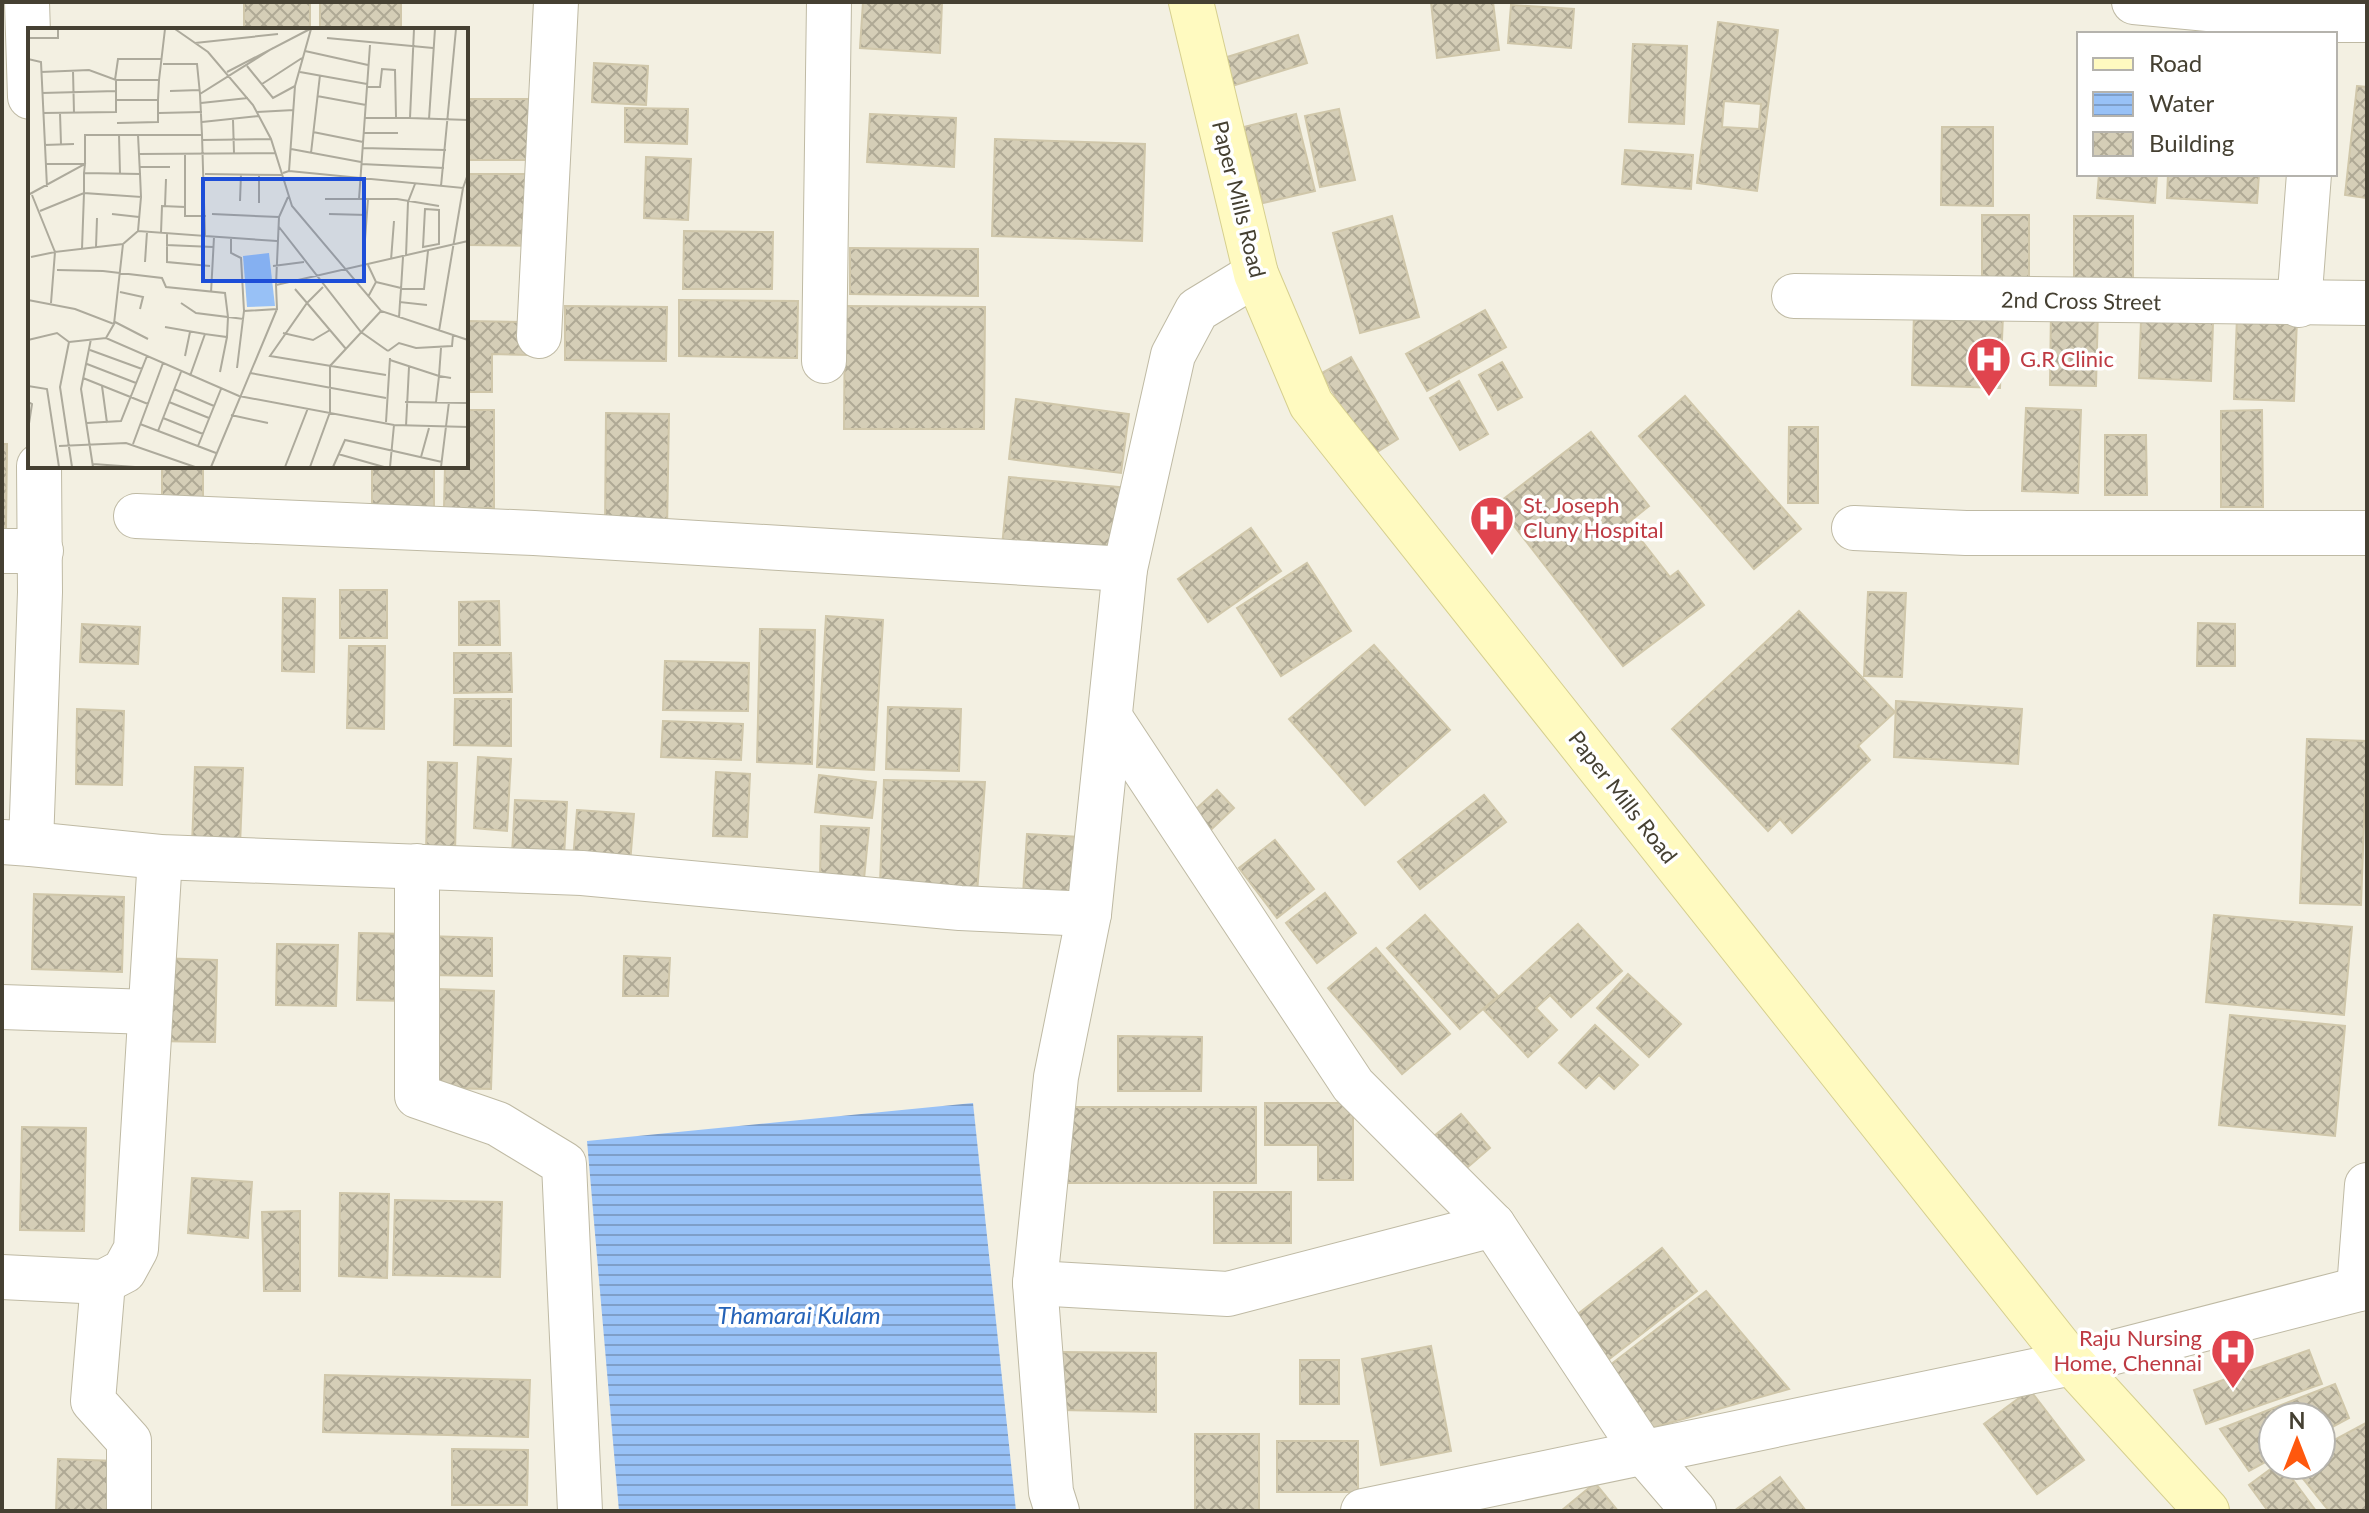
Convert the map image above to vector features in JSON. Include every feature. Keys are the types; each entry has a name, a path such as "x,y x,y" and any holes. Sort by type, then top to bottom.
{"main road":[{"name":"Paper Mills Road","path":"1191,2 1256,274 1311,404 2072,1363 2207,1511"}],"street":[{"path":"27,2 28,34"},
{"path":"539,336 556,2"},
{"path":"824,361 829,2"},
{"path":"2134,2 2322,19 2367,20"},
{"path":"2299,305 2309,176"},
{"path":"1057,1511 1051,1492 1035,1283 1056,1077 1089,914 1125,569 1173,355 1197,310 1256,274"},
{"name":"2nd Cross Street","path":"1794,296 2299,305 2367,303"},
{"path":"39,468 21,551 16,843 160,857 582,873 960,908 1089,914"},
{"path":"136,516 534,533 1125,569"},
{"path":"1854,528 1966,533 2367,533"},
{"path":"1111,719 1353,1085 1493,1225 1644,1453 1694,1511"},
{"path":"2,1277 103,1282 124,1271 136,1249 160,857"},
{"path":"417,866 417,1096 498,1124 564,1164 580,1511"},
{"path":"2,1007 150,1012"},
{"path":"1363,1511 2072,1363 2363,1288 2367,1185"},
{"path":"1035,1283 1228,1294 1493,1225"},
{"path":"103,1282 93,1401 129,1441 129,1511"}],"water":[{"name":"Thamarai Kulam","path":"973,1103 1016,1511 619,1511 587,1141"}],"building":[{"path":"244,2 310,2 310,28 244,28"},
{"path":"320,2 401,2 401,28 320,28"},
{"path":"863,2 942,2 940,53 860,48"},
{"path":"1431,2 1493,2 1499,50 1437,58"},
{"path":"1511,5 1574,9 1571,48 1508,43"},
{"path":"1718,22 1778,30 1757,191 1697,183","holes":["1724,101 1761,104 1759,129 1722,127"]},
{"path":"1298,35 1307,63 1232,86 1224,58"},
{"path":"1633,44 1687,46 1684,124 1629,122"},
{"path":"594,63 648,66 646,105 592,102"},
{"path":"2357,86 2367,87 2367,198 2345,195"},
{"path":"468,99 538,99 537,160 468,160"},
{"path":"625,108 688,109 687,144 625,142"},
{"path":"1339,109 1355,180 1320,187 1305,116"},
{"path":"870,114 956,118 954,167 867,162"},
{"path":"1296,114 1315,191 1263,203 1244,127"},
{"path":"1942,127 1993,127 1993,206 1941,205"},
{"path":"995,139 1145,144 1142,241 992,236"},
{"path":"1625,150 1693,155 1691,189 1622,184"},
{"path":"646,157 691,159 688,220 644,218"},
{"path":"468,174 544,174 544,246 468,245"},
{"path":"2099,176 2157,176 2155,203 2097,198"},
{"path":"2168,176 2259,176 2257,203 2167,198"},
{"path":"1982,215 2029,215 2029,289 1982,289"},
{"path":"1392,216 1419,317 1360,333 1333,233"},
{"path":"2074,216 2133,216 2133,301 2074,301"},
{"path":"684,231 773,232 772,289 683,289"},
{"path":"850,248 978,249 978,296 850,294"},
{"path":"679,300 798,301 797,358 679,356"},
{"path":"565,306 667,307 666,361 565,360"},
{"path":"845,306 985,307 984,429 844,429"},
{"path":"2051,308 2098,309 2096,386 2050,385"},
{"path":"1485,310 1506,347 1427,391 1406,354"},
{"path":"1914,312 2003,315 2000,388 1912,385"},
{"path":"2237,316 2297,318 2294,401 2234,399"},
{"path":"2141,320 2213,323 2211,381 2139,378"},
{"path":"468,321 529,322 529,355 492,354 492,392 468,392"},
{"path":"1351,357 1398,439 1369,457 1322,373"},
{"path":"1502,362 1522,397 1498,410 1479,375"},
{"path":"1459,381 1488,434 1460,450 1430,398"},
{"path":"1685,396 1801,529 1754,569 1639,436"},
{"path":"1016,399 1129,414 1121,473 1009,459"},
{"path":"2026,408 2081,410 2078,493 2022,491"},
{"path":"468,410 494,410 494,508 444,508 445,468 468,468"},
{"path":"2262,410 2263,507 2221,507 2221,411"},
{"path":"606,413 669,414 667,531 605,531"},
{"path":"1789,427 1818,427 1818,503 1788,503"},
{"path":"1591,432 1649,506 1628,523 1670,577 1678,571 1704,605 1623,666 1497,504"},
{"path":"2105,435 2146,435 2147,495 2105,495"},
{"path":"2,444 7,444 6,530 2,530"},
{"path":"162,468 203,468 203,508 162,508"},
{"path":"372,468 434,468 434,518 372,518"},
{"path":"1009,477 1129,488 1123,558 1002,546"},
{"path":"1251,528 1281,571 1208,622 1178,579"},
{"path":"1307,563 1351,631 1281,676 1237,608"},
{"path":"340,590 387,590 387,638 340,638"},
{"path":"1868,592 1906,593 1902,677 1864,676"},
{"path":"283,598 315,599 314,672 282,671"},
{"path":"499,601 500,645 459,645 459,602"},
{"path":"1799,611 1895,712 1858,746 1870,760 1792,833 1780,819 1768,831 1672,729"},
{"path":"826,616 883,620 874,770 817,767"},
{"path":"2198,623 2235,624 2235,666 2197,666"},
{"path":"82,624 140,627 138,664 80,662"},
{"path":"760,629 815,630 812,764 757,762"},
{"path":"1374,645 1450,730 1365,805 1289,719"},
{"path":"349,646 385,646 384,729 347,728"},
{"path":"454,653 511,653 512,692 454,693"},
{"path":"665,661 749,663 748,711 663,710"},
{"path":"455,699 511,699 511,746 454,745"},
{"path":"1896,701 2022,709 2018,764 1894,757"},
{"path":"888,707 961,709 959,771 886,769"},
{"path":"77,709 124,711 122,785 76,784"},
{"path":"663,721 743,724 741,760 661,757"},
{"path":"2307,739 2367,741 2361,905 2300,903"},
{"path":"478,757 511,759 507,831 474,828"},
{"path":"428,762 457,763 455,854 426,853"},
{"path":"195,767 243,768 240,846 192,845"},
{"path":"716,772 750,774 747,837 713,836"},
{"path":"819,775 876,782 872,818 815,812"},
{"path":"884,780 985,782 977,894 880,883"},
{"path":"1217,790 1234,808 1201,839 1184,820"},
{"path":"1484,795 1506,822 1420,889 1398,862"},
{"path":"515,800 567,802 564,857 512,854"},
{"path":"577,810 634,814 630,864 573,860"},
{"path":"821,826 869,828 864,879 820,877"},
{"path":"1027,834 1080,837 1077,897 1023,894"},
{"path":"1275,840 1314,889 1277,918 1239,868"},
{"path":"1325,893 1356,933 1317,963 1286,923"},
{"path":"34,894 124,897 122,972 32,969"},
{"path":"1425,915 1498,996 1460,1029 1387,948"},
{"path":"2214,915 2352,927 2344,1015 2206,1002"},
{"path":"1578,924 1622,971 1571,1017 1550,995 1536,1008 1557,1030 1528,1057 1484,1010"},
{"path":"359,933 410,934 409,1001 357,1000"},
{"path":"425,936 492,938 492,976 425,975"},
{"path":"277,944 338,945 336,1006 276,1005"},
{"path":"1376,948 1450,1034 1402,1074 1328,988"},
{"path":"624,956 670,958 668,996 623,996"},
{"path":"155,958 217,960 215,1042 153,1041"},
{"path":"1628,974 1681,1024 1649,1057 1597,1008"},
{"path":"438,989 494,991 491,1089 436,1088"},
{"path":"2230,1015 2345,1026 2335,1136 2219,1125"},
{"path":"1595,1025 1638,1065 1614,1089 1599,1075 1586,1088 1559,1063"},
{"path":"1118,1036 1202,1037 1201,1091 1118,1091"},
{"path":"1265,1103 1353,1103 1353,1180 1318,1180 1318,1145 1265,1145"},
{"path":"1062,1107 1256,1107 1256,1183 1062,1183"},
{"path":"1461,1114 1490,1148 1462,1172 1433,1137"},
{"path":"22,1127 86,1128 84,1231 20,1230"},
{"path":"192,1178 252,1182 248,1238 188,1233"},
{"path":"1214,1192 1291,1192 1291,1243 1214,1243"},
{"path":"340,1193 389,1194 387,1278 339,1276"},
{"path":"395,1200 502,1202 500,1277 393,1275"},
{"path":"300,1211 300,1291 264,1291 262,1212"},
{"path":"1662,1248 1697,1291 1604,1363 1569,1321"},
{"path":"1706,1291 1789,1389 1652,1428 1597,1375"},
{"path":"1431,1346 1451,1451 1381,1465 1362,1359"},
{"path":"2309,1350 2322,1384 2273,1401 2257,1401 2257,1406 2206,1424 2194,1390"},
{"path":"1061,1352 1156,1353 1156,1412 1061,1410"},
{"path":"1300,1360 1339,1360 1339,1404 1300,1404"},
{"path":"325,1375 530,1380 528,1437 323,1432"},
{"path":"2335,1384 2349,1418 2337,1424 2337,1401 2292,1401"},
{"path":"2030,1390 2084,1460 2037,1494 1984,1424"},
{"path":"2257,1415 2257,1467 2249,1471 2220,1429"},
{"path":"2366,1423 2367,1511 2329,1511 2305,1481 2337,1481 2337,1438"},
{"path":"1195,1434 1259,1434 1259,1511 1195,1511"},
{"path":"1277,1441 1358,1441 1358,1492 1277,1492"},
{"path":"452,1449 528,1450 527,1505 452,1505"},
{"path":"58,1459 117,1461 111,1511 56,1511"},
{"path":"1780,1477 1806,1511 1734,1511"},
{"path":"2257,1479 2294,1481 2316,1511 2268,1511 2249,1485"},
{"path":"1595,1483 1618,1511 1561,1511"}],"place":[{"name":"G.R Clinic","path":"1989,398"},
{"name":"St. Joseph Cluny Hospital","path":"1492,557"},
{"name":"Raju Nursing Home, Chennai","path":"2233,1390"}]}
